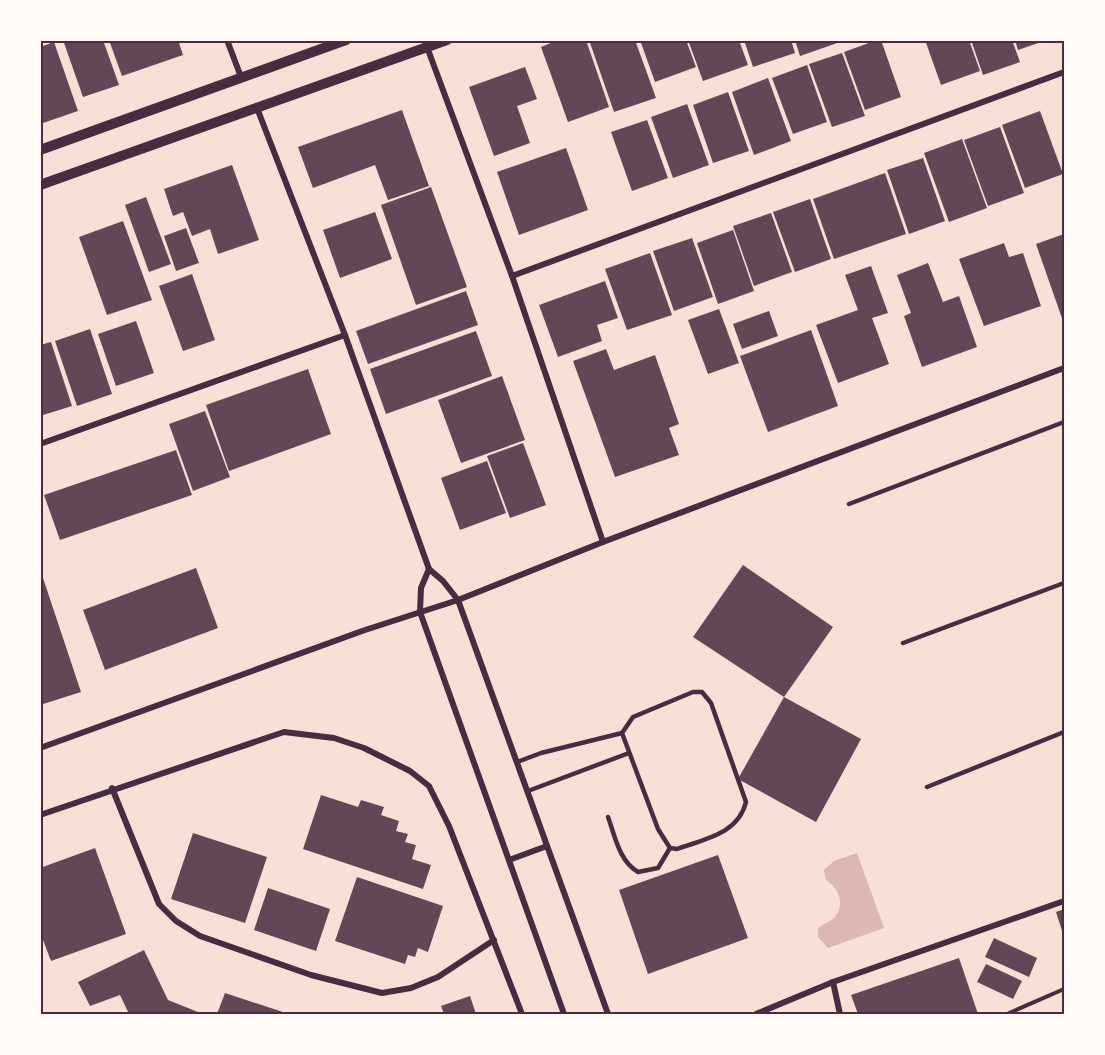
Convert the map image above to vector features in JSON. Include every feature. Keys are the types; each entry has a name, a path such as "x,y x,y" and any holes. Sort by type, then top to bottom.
{"street":[{"path":"227,40 241,77"},
{"path":"40,150 346,40"},
{"path":"40,185 447,40"},
{"path":"427,47 512,276 603,542"},
{"path":"512,276 1065,72"},
{"path":"257,108 345,335 429,569 443,581 458,600 608,1014"},
{"path":"40,444 345,335"},
{"path":"40,748 458,600 603,542 1065,368"},
{"path":"429,569 421,588 420,612 564,1014"},
{"path":"40,815 284,732 333,738 364,748 410,771 429,786 449,826 522,1014"},
{"path":"112,789 159,904 176,921 200,936 311,975 382,993 411,988 438,977 494,940"},
{"path":"509,860 547,846"},
{"path":"756,1014 833,982 1065,901"},
{"path":"833,982 840,1014"}],"lane":[{"path":"849,504 1065,422"},
{"path":"903,643 1065,583"},
{"path":"517,762 541,753 622,734 633,717 684,695 702,692 711,703 746,802 743,814 733,827 721,833 677,849 670,848 658,829 622,734"},
{"path":"927,787 1065,732"},
{"path":"528,791 629,753"},
{"path":"608,817 621,853 630,867 638,872 658,868 670,848"}],"path":[{"path":"1007,1014 1065,989"}],"shaded area":[{"path":"857,853 884,928 828,948 818,937 818,929 834,918 840,908 840,902 834,887 826,880 824,870 834,861"}],"building":[{"path":"63,40 103,40 119,85 83,97"},
{"path":"109,40 178,40 183,55 122,76"},
{"path":"558,40 586,40 609,107 568,122 541,47"},
{"path":"589,40 635,40 656,98 614,112"},
{"path":"640,40 686,40 696,67 655,82"},
{"path":"688,40 739,40 748,65 703,81"},
{"path":"744,40 791,40 795,53 753,67"},
{"path":"795,40 843,40 843,41 800,56"},
{"path":"881,40 901,97 865,110 844,52"},
{"path":"925,40 969,40 980,71 941,85"},
{"path":"971,40 1012,40 1020,62 983,75"},
{"path":"1015,40 1044,40 1044,41 1018,50"},
{"path":"54,42 78,111 40,124 40,47"},
{"path":"842,53 865,116 832,127 809,64"},
{"path":"807,65 827,122 793,134 772,78"},
{"path":"525,67 537,99 517,106 530,143 494,156 469,87"},
{"path":"768,78 791,141 754,155 732,92"},
{"path":"728,92 749,151 713,163 693,105"},
{"path":"687,104 709,165 673,178 651,117"},
{"path":"402,110 429,186 388,200 375,165 313,188 298,147"},
{"path":"1040,111 1063,174 1025,188 1002,125"},
{"path":"647,120 668,178 632,191 611,132"},
{"path":"1000,127 1024,193 988,206 964,140"},
{"path":"962,139 987,208 949,222 924,153"},
{"path":"566,148 588,210 519,235 497,172"},
{"path":"923,158 945,221 909,234 887,170"},
{"path":"232,165 259,240 218,254 210,229 192,236 183,212 173,216 164,189"},
{"path":"885,173 906,234 834,259 813,199"},
{"path":"431,187 467,287 416,305 381,205"},
{"path":"146,197 171,264 149,272 125,205"},
{"path":"810,199 831,259 795,272 773,212"},
{"path":"375,212 392,259 340,278 323,230"},
{"path":"771,213 792,272 754,286 733,226"},
{"path":"123,221 152,300 107,315 79,237"},
{"path":"186,228 199,263 176,271 164,236"},
{"path":"733,230 754,291 718,304 697,243"},
{"path":"1064,234 1064,324 1036,244"},
{"path":"692,238 713,297 674,311 653,251"},
{"path":"1004,243 1009,257 1023,253 1041,306 984,326 959,259"},
{"path":"650,253 672,315 627,330 605,269"},
{"path":"928,263 943,302 959,296 977,347 922,367 904,316 911,313 897,275"},
{"path":"871,266 888,313 872,318 889,364 838,383 816,325 858,310 845,275"},
{"path":"192,274 215,340 183,351 159,286"},
{"path":"605,281 618,318 597,325 602,341 558,357 539,305"},
{"path":"466,291 478,325 368,364 356,331"},
{"path":"719,309 739,363 708,374 688,320"},
{"path":"769,311 778,336 742,349 733,324"},
{"path":"136,321 154,373 116,386 98,334"},
{"path":"90,329 112,394 77,406 55,341"},
{"path":"811,330 838,406 768,432 740,356"},
{"path":"476,331 492,376 386,414 370,369"},
{"path":"51,342 72,406 40,416 40,345"},
{"path":"606,349 614,370 655,355 679,424 669,428 679,455 615,477 573,361"},
{"path":"308,369 331,434 229,471 206,405"},
{"path":"502,376 525,440 461,463 438,400"},
{"path":"205,411 230,477 193,491 169,424"},
{"path":"523,443 546,505 510,518 487,456"},
{"path":"176,450 192,495 60,540 44,495"},
{"path":"487,461 506,513 460,530 441,478"},
{"path":"743,565 833,627 784,697 693,637"},
{"path":"196,568 218,628 105,670 83,610"},
{"path":"40,569 81,692 40,705"},
{"path":"784,697 861,739 816,822 738,779"},
{"path":"321,795 358,807 361,800 384,807 381,815 399,821 396,831 408,834 405,842 416,845 412,859 431,865 423,889 303,849"},
{"path":"193,833 267,857 245,923 171,899"},
{"path":"95,848 126,934 51,961 40,932 40,868"},
{"path":"718,855 748,938 648,974 619,890"},
{"path":"357,877 443,906 428,952 418,948 415,957 408,955 405,964 335,941"},
{"path":"268,888 330,909 316,951 254,930"},
{"path":"1064,909 1064,937 1056,912"},
{"path":"994,938 1037,958 1029,977 985,957"},
{"path":"144,950 168,1000 203,1014 129,1014 120,995 90,1006 78,982"},
{"path":"959,958 978,1014 858,1014 851,995"},
{"path":"986,964 1022,981 1013,999 977,982"},
{"path":"225,993 289,1014 217,1014"},
{"path":"470,996 476,1014 444,1014 441,1006"}]}
